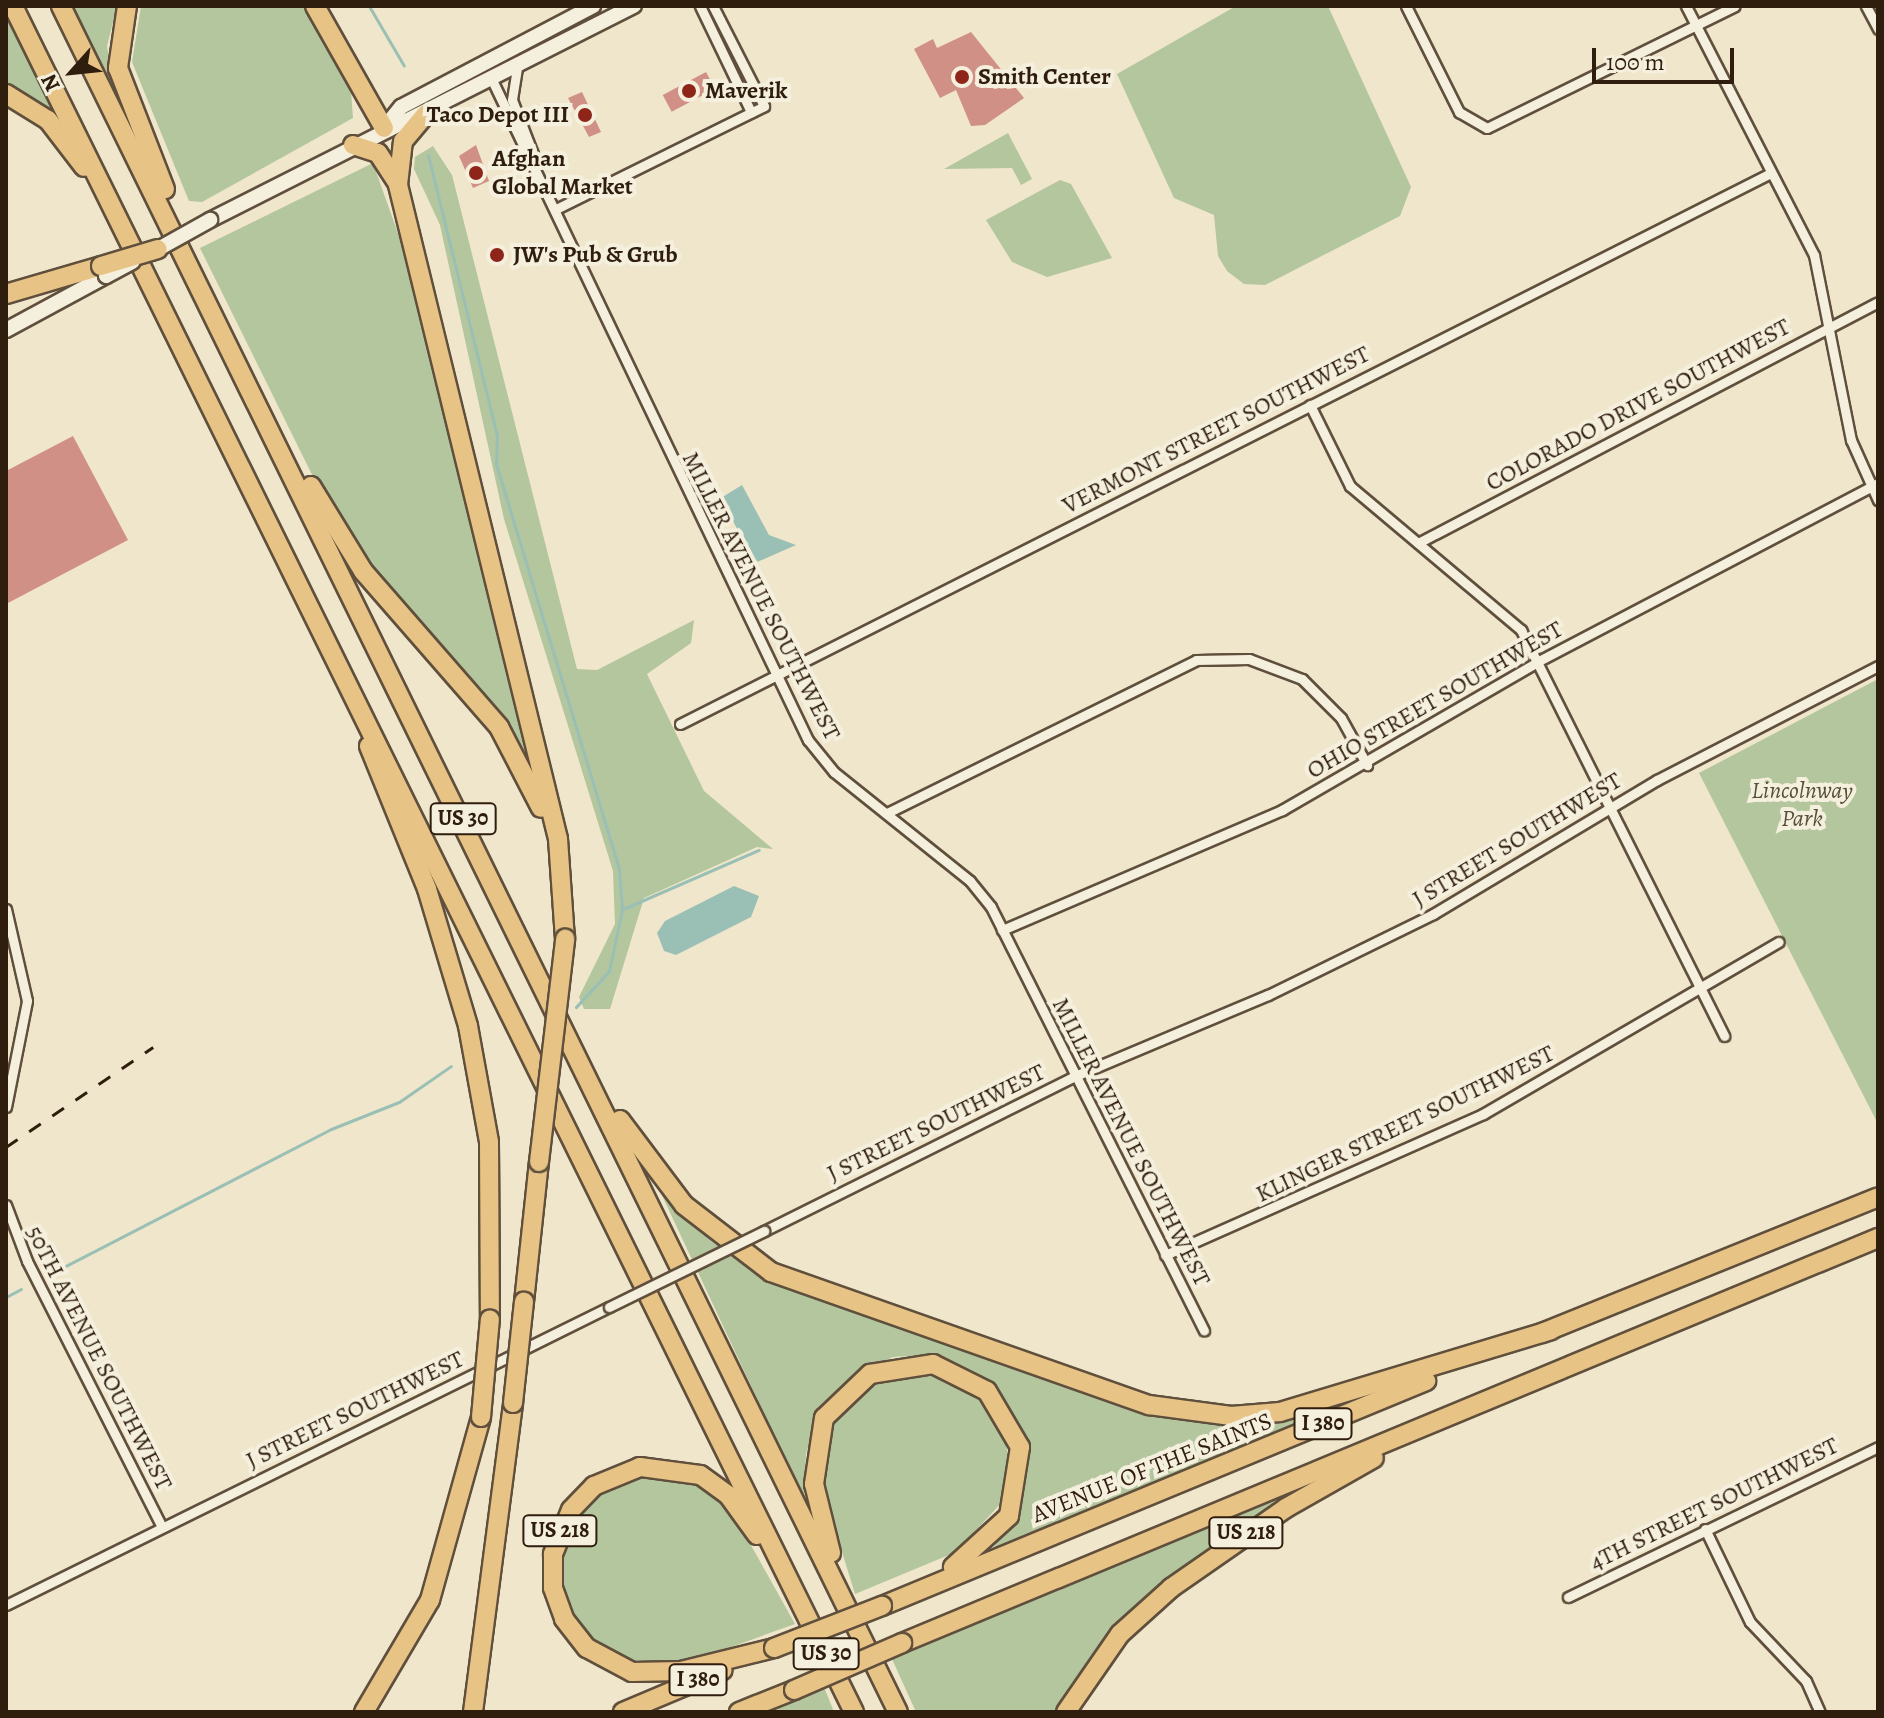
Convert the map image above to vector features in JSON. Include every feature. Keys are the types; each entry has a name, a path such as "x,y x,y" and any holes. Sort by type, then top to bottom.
{"highway":[{"name":"US 30","path":"13,6 853,1712"},
{"name":"US 30","path":"61,6 533,961 898,1712"},
{"path":"127,6 118,68 221,329"},
{"path":"315,6 384,128"},
{"path":"328,6 384,128"},
{"path":"6,94 48,120 108,198"},
{"path":"398,185 403,141 426,114"},
{"path":"353,145 378,153 398,185 559,860 565,939 513,1403 473,1712"},
{"path":"6,294 103,271 158,249"},
{"path":"251,389 363,571 499,727 526,773 559,860"},
{"path":"329,643 427,889 468,1026 490,1158 490,1319 481,1417 430,1600 364,1712"},
{"path":"533,961 663,1183 738,1252 795,1284 1149,1405 1231,1416 1308,1407 1551,1330"},
{"name":"AVENUE OF THE SAINTS","path":"623,1712 1878,1197"},
{"name":"I 380","path":"739,1712 1878,1238"},
{"path":"861,1634 819,1513 817,1437 852,1385 892,1365 933,1364 971,1378 1002,1406 1020,1447 1021,1473 996,1532 906,1595"},
{"name":"US 218","path":"1066,1712 1120,1634 1199,1565 1286,1508 1470,1409"},
{"name":"US 218","path":"774,1648 649,1675 599,1658 564,1619 553,1588 563,1522 594,1486 624,1471 687,1470 728,1495 797,1596"},
{"path":"751,1712 794,1690"}],"main road":[{"path":"384,128 401,107 593,6"},
{"path":"158,249 384,128 426,114 634,6"},
{"path":"492,80 496,66 522,43"},
{"path":"6,330 103,271"}],"street":[{"path":"700,6 751,112"},
{"path":"556,209 764,106 713,6"},
{"path":"1406,6 1459,112 1474,124 1501,127 1735,6"},
{"path":"1686,6 1814,255 1851,440 1874,484 1878,500"},
{"path":"1866,6 1878,29"},
{"name":"MILLER AVENUE SOUTHWEST","path":"517,68 512,100 535,163"},
{"name":"MILLER AVENUE SOUTHWEST","path":"492,80 535,163 775,676 820,758 982,893 1204,1331"},
{"name":"VERMONT STREET SOUTHWEST","path":"680,724 1771,173"},
{"name":"COLORADO DRIVE SOUTHWEST","path":"1418,543 1878,302"},
{"path":"1310,405 1350,486 1505,613 1537,662 1724,1036"},
{"name":"OHIO STREET SOUTHWEST","path":"1002,930 1169,863 1367,765 1537,662 1874,484"},
{"path":"887,813 1196,660 1249,659 1302,679 1341,718 1367,765"},
{"name":"J STREET SOUTHWEST","path":"6,1605 1075,1076 1349,956 1610,809 1878,666"},
{"path":"6,909 27,1001 6,1107"},
{"name":"KLINGER STREET SOUTHWEST","path":"1165,1255 1483,1114 1779,942"},
{"name":"50TH AVENUE SOUTHWEST","path":"6,1205 27,1261 162,1527"},
{"name":"4TH STREET SOUTHWEST","path":"1568,1597 1878,1447"},
{"path":"1705,1529 1750,1622 1806,1681 1820,1712"}],"green space":[{"path":"72,6 117,6 107,46 114,92"},
{"path":"141,6 304,6 351,91 353,118 202,202 189,201 132,62"},
{"path":"1236,6 1328,6 1411,187 1400,216 1265,285 1244,284 1227,271 1218,256 1214,215 1174,198 1117,74"},
{"path":"6,12 57,114 6,84"},
{"path":"1008,133 1032,179 1021,185 1012,168 944,169"},
{"path":"433,146 452,175 577,669 597,670 694,620 691,643 647,674 704,791 773,849 757,847 644,898 610,1009 584,1009 579,997 615,924 613,871 504,519 440,225 414,169 415,157"},
{"path":"373,163 411,270 531,764 497,713 383,586 325,501 200,248"},
{"path":"1060,180 1071,184 1112,258 1047,277 1012,262 986,220"},
{"name":"Lincolnway Park","path":"1878,679 1878,1124 1699,773"},
{"path":"659,1189 712,1242 782,1285 1116,1401 1307,1412 1340,1406 993,1549 1025,1489 1020,1428 990,1383 972,1371 925,1355 893,1357 853,1375 823,1408 806,1453 804,1499"},
{"path":"932,1372 981,1397 1004,1429 1010,1470 1003,1501 956,1552 855,1594 821,1484 832,1421 867,1384"},
{"path":"629,1475 697,1482 729,1506 795,1624 681,1665 638,1667 604,1653 571,1622 558,1583 565,1533 583,1503"},
{"path":"1304,1485 1171,1578 1103,1645 1060,1712 916,1712 892,1659"},
{"path":"824,1687 834,1712 765,1712 797,1699"}],"water":[{"path":"742,485 769,535 796,545 755,563 721,498"},
{"path":"734,886 759,896 751,917 676,955 664,951 657,933 665,921"}],"building":[{"name":"Smith Center","path":"971,32 1024,98 985,125 971,126 956,90 940,98 914,49 933,39 937,48"},
{"name":"Maverik","path":"706,72 715,89 672,112 663,95"},
{"name":"Taco Depot III","path":"582,92 601,132 589,137 568,98"},
{"name":"Afghan Global Market","path":"476,145 489,181 473,188 459,156"},
{"path":"73,436 128,540 6,604 6,471"}],"waterway":[{"path":"369,6 404,66"},
{"path":"428,155 497,436 496,464 619,869 622,910 609,971 576,1007"},
{"path":"623,909 759,850"},
{"path":"52,1273 331,1129 399,1102 451,1066"},
{"path":"6,1297 21,1289"}],"railway":[{"path":"6,1147 153,1047"}],"place":[{"name":"Smith Center","path":"962,77"},
{"name":"Maverik","path":"689,91"},
{"name":"Taco Depot III","path":"585,115"},
{"name":"Afghan Global Market","path":"476,173"},
{"name":"JW's Pub & Grub","path":"497,255"}]}
